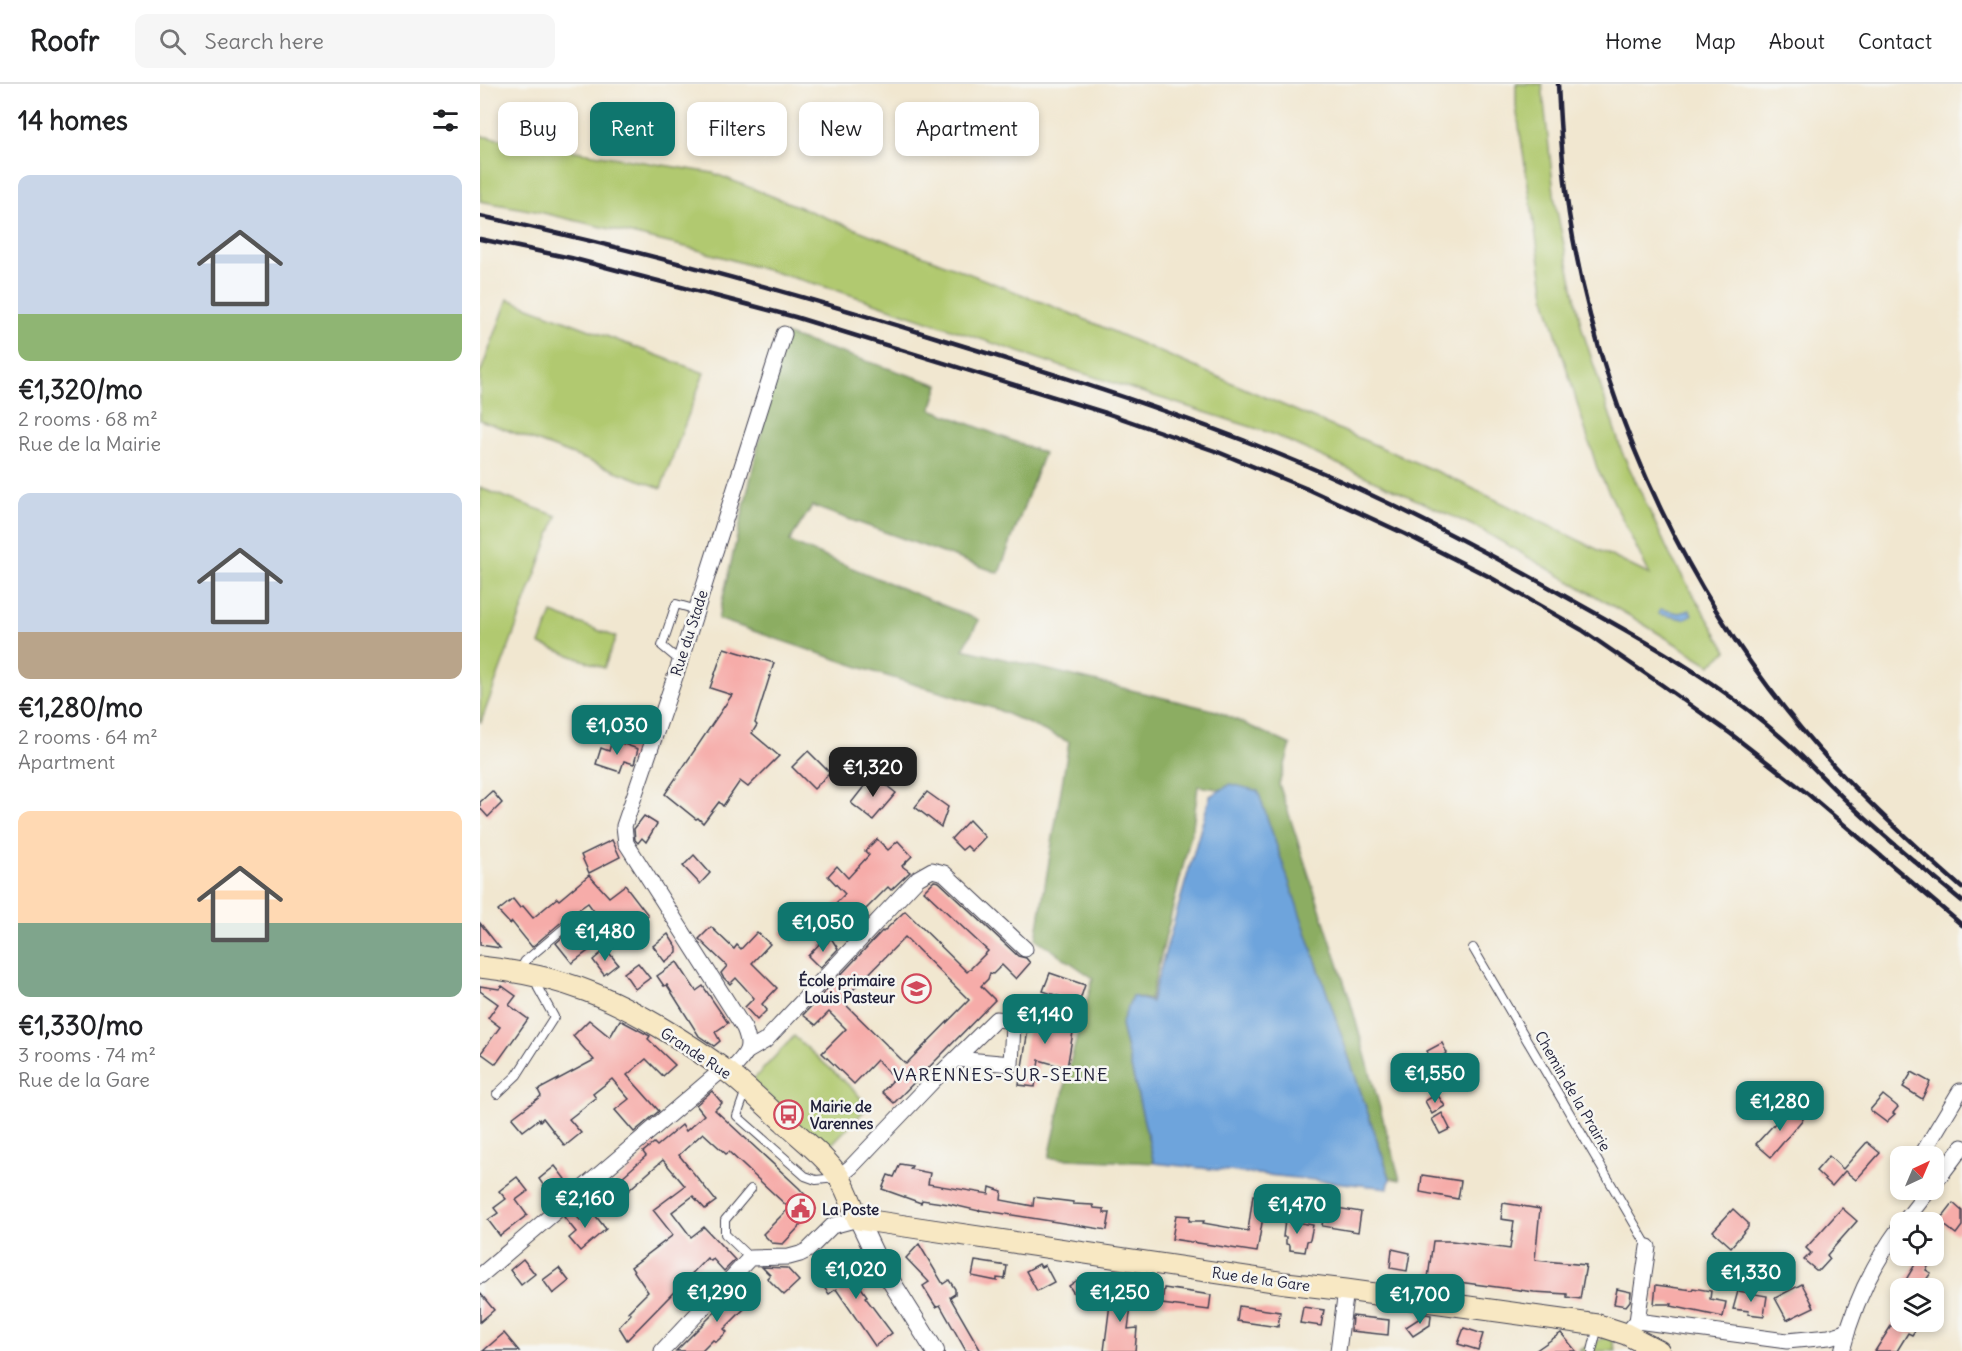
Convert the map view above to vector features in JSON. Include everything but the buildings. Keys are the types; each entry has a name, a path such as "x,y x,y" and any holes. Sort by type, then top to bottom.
{"main road":[{"name":"Grande Rue","path":"480,967 527,974 588,991 621,1006 666,1032 726,1071 821,1157 839,1178 858,1219"},
{"name":"Rue de la Gare","path":"858,1219 1286,1283 1598,1325 1632,1327 1659,1351"}],"street":[{"name":"Rue du Stade","path":"748,1051 749,1039 744,1028 626,843 624,826 697,609 784,334"},
{"path":"480,1276 748,1051 765,1041 918,878 932,870 944,873 1025,949"},
{"path":"839,1178 956,1059"},
{"path":"1927,1146 1960,1091"},
{"path":"1944,1171 1962,1147"},
{"path":"663,1351 750,1258 789,1257 800,1254 808,1250 832,1226 858,1219 877,1259 935,1351"},
{"path":"1842,1351 1847,1332 1872,1271 1890,1243"},
{"path":"1648,1247 1632,1327 1787,1341 1829,1337 1847,1332"},
{"path":"1338,1351 1346,1290"}],"lane":[{"path":"680,661 662,646 676,604 697,609"},
{"path":"498,1094 517,1075 554,1017 538,988 527,974 525,961 569,924"},
{"name":"Chemin de la Prairie","path":"1473,948 1648,1247"},
{"path":"750,1258 725,1234 725,1220 751,1188"},
{"path":"1592,1351 1598,1325"}],"green space":[{"path":"1516,84 1542,84 1555,202 1582,329 1622,452 1671,557 1727,651 1710,665 1478,528 1270,433 1060,366 836,290 694,249 535,211 480,201 480,136 498,139 498,156 578,156 578,152 590,153 590,156 606,156 713,173 1077,316 1447,476 1650,575 1597,468 1546,301 1516,107"},
{"path":"508,299 704,373 661,488 480,420 480,374"},
{"path":"784,334 939,385 931,409 1044,453 999,573 812,506 789,542 979,620 963,649 1217,711 1291,745 1279,784 1350,1000 1400,1180 1390,1178 1259,795 1198,786 1193,826 1150,1000 1132,996 1121,1025 1154,1163 1049,1158 1069,1067 1093,978 1036,939 1069,742 996,709 877,673 718,619"},
{"path":"480,488 557,516 481,722 480,722"},
{"path":"552,613 616,637 604,668 540,644"},
{"path":"794,1036 855,1091 868,1107 826,1150 752,1081"},
{"path":"1611,1334 1616,1351 1578,1351"}],"water":[{"path":"1660,609 1679,613 1690,610 1692,615 1684,619 1658,614"},
{"path":"1231,784 1258,791 1390,1178 1388,1188 1154,1163 1121,1025 1132,996 1151,1002 1210,796"}],"railway":[{"path":"1558,84 1569,214 1584,290 1604,365 1630,438 1661,509 1697,578 1738,644 1784,707 1849,782 1962,888"},
{"path":"480,216 600,243 719,274 837,307 998,357 1215,429 1367,493 1529,576 1637,637 1711,683 1775,732 1868,821 1962,901"},
{"path":"480,239 571,258 795,317 1106,413 1218,452 1310,490 1488,576 1582,630 1731,734 1808,794 1962,925"}],"place":[{"name":"École primaire Louis Pasteur","path":"916,989"},
{"name":"Mairie de Varennes","path":"789,1115"},
{"name":"La Poste","path":"801,1209"}],"district":[{"name":"VARENNES-SUR-SEINE","path":"1001,1074"}]}
